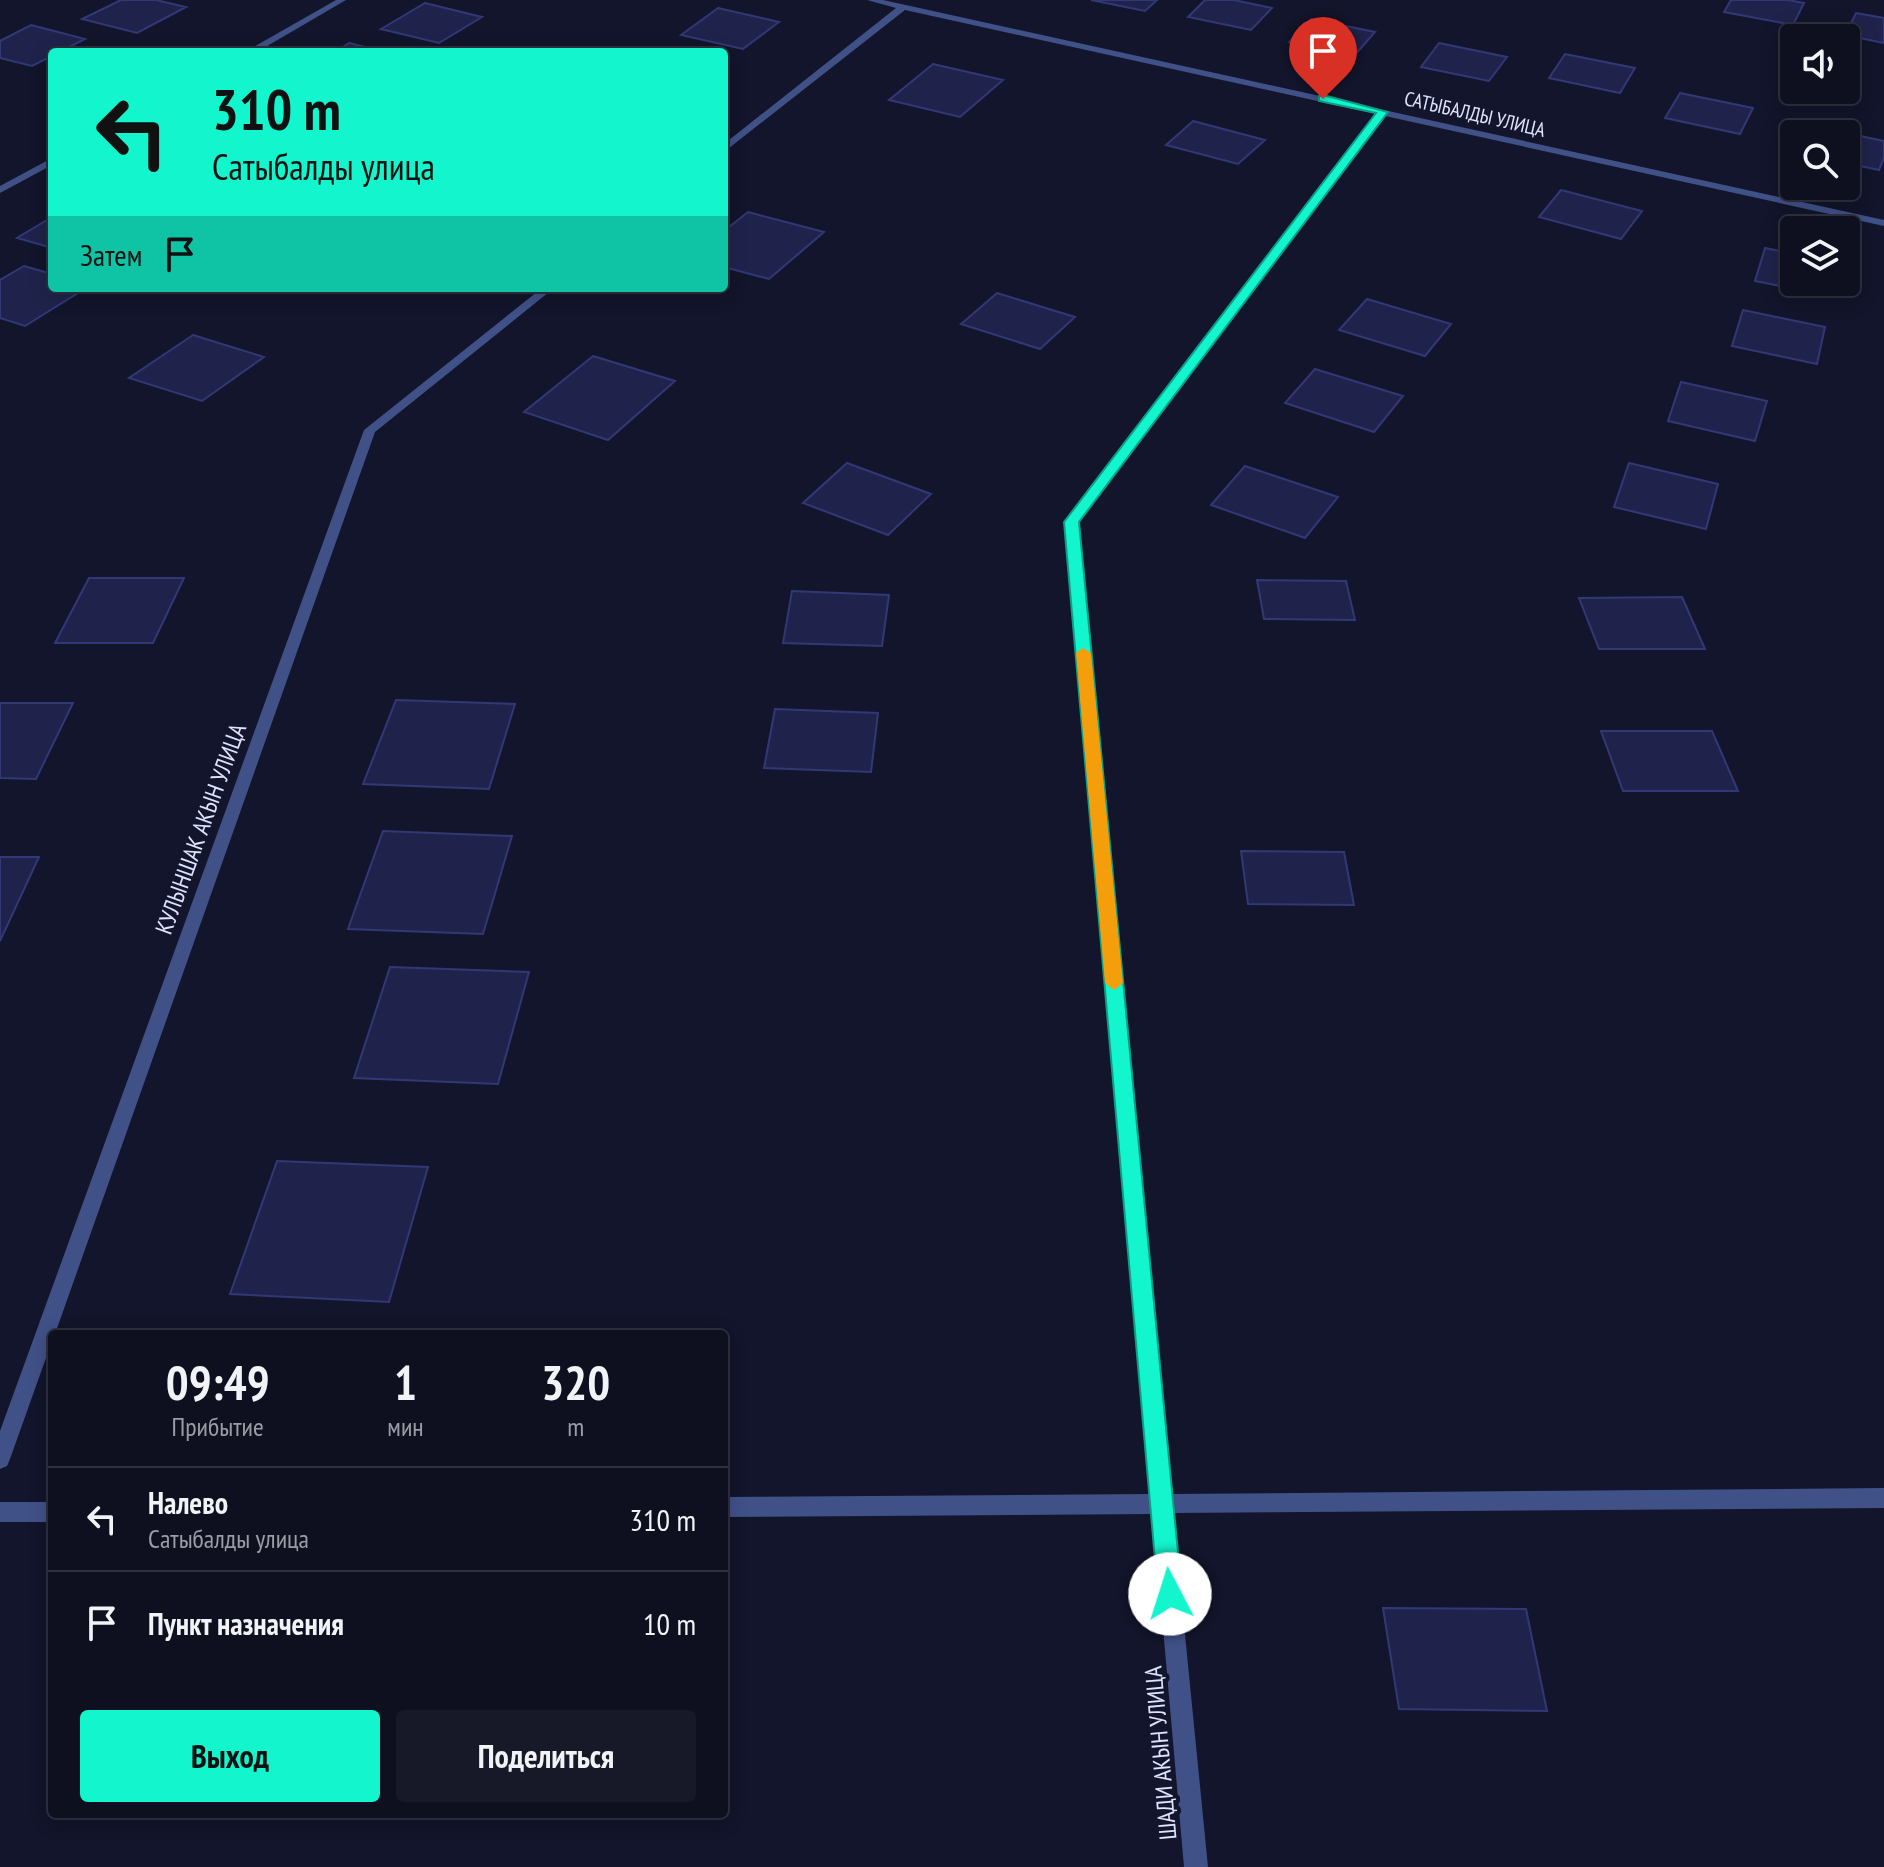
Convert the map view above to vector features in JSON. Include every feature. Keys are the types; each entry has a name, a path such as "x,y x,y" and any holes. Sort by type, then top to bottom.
{"street":[{"path":"257,48 342,0"},
{"name":"САТЫБАЛДЫ УЛИЦА","path":"871,0 1884,223"},
{"path":"728,146 903,7"},
{"name":"ШАДИ АКЫН УЛИЦА","path":"1196,1867 1071,522 1383,112"},
{"path":"0,190 48,163"},
{"name":"КУЛЫНШАК АКЫН УЛИЦА","path":"0,1459 370,430 544,292"},
{"path":"728,1507 1884,1498"},
{"path":"0,1512 48,1512"}],"building":[{"path":"121,0 156,0 186,7 137,33 82,19"},
{"path":"1091,0 1157,0 1145,11"},
{"path":"1205,0 1234,0 1272,8 1251,30 1188,17"},
{"path":"1731,0 1804,3 1794,24 1724,12"},
{"path":"425,3 482,17 439,43 381,29"},
{"path":"718,8 779,22 743,49 681,35"},
{"path":"1856,13 1884,18 1884,43 1860,38 1860,24 1850,24"},
{"path":"1311,19 1375,32 1355,55 1289,42"},
{"path":"31,25 85,39 67,48 48,48 48,58 32,66 0,58 0,41"},
{"path":"349,43 369,48 341,48"},
{"path":"1439,43 1507,57 1489,81 1421,67"},
{"path":"1565,54 1635,68 1620,93 1549,78"},
{"path":"933,64 1003,80 960,117 889,100"},
{"path":"1680,93 1753,108 1740,134 1665,118"},
{"path":"1193,121 1265,140 1238,164 1166,145"},
{"path":"1860,136 1884,141 1884,158 1879,170 1860,166"},
{"path":"1561,190 1642,211 1621,239 1539,217"},
{"path":"748,212 824,232 769,279 728,268 728,228"},
{"path":"48,219 48,247 17,238"},
{"path":"1765,248 1780,251 1780,286 1755,281"},
{"path":"24,266 48,273 48,292 80,292 25,326 0,318 0,280"},
{"path":"997,293 1075,317 1040,349 961,324"},
{"path":"1367,299 1451,324 1425,356 1339,330"},
{"path":"1743,310 1825,327 1817,364 1732,346"},
{"path":"193,335 264,357 202,401 129,378"},
{"path":"593,356 675,381 608,440 524,412"},
{"path":"1315,369 1403,396 1374,432 1285,403"},
{"path":"1681,382 1767,401 1755,441 1668,421"},
{"path":"847,463 931,494 888,535 803,503"},
{"path":"1629,463 1718,484 1706,529 1614,507"},
{"path":"1245,466 1338,497 1305,538 1211,505"},
{"path":"89,578 184,578 153,643 55,643"},
{"path":"1257,580 1346,581 1355,620 1264,619"},
{"path":"792,591 889,595 882,646 783,643"},
{"path":"1682,597 1705,649 1599,649 1579,598"},
{"path":"396,700 515,704 489,789 363,784"},
{"path":"0,703 73,703 36,779 0,778"},
{"path":"775,709 878,713 871,772 764,768"},
{"path":"1601,731 1712,731 1738,791 1623,791"},
{"path":"383,831 512,836 483,934 348,929"},
{"path":"1241,851 1344,852 1354,905 1248,904"},
{"path":"0,857 39,857 0,941"},
{"path":"390,967 529,972 498,1084 354,1078"},
{"path":"277,1161 428,1167 389,1302 230,1294"},
{"path":"1383,1608 1526,1609 1547,1711 1399,1709"}],"slow traffic":[{"path":"1083,653 1114,983"}],"route":[{"path":"1170,1594 1071,522 1383,112 1323,99"}]}
